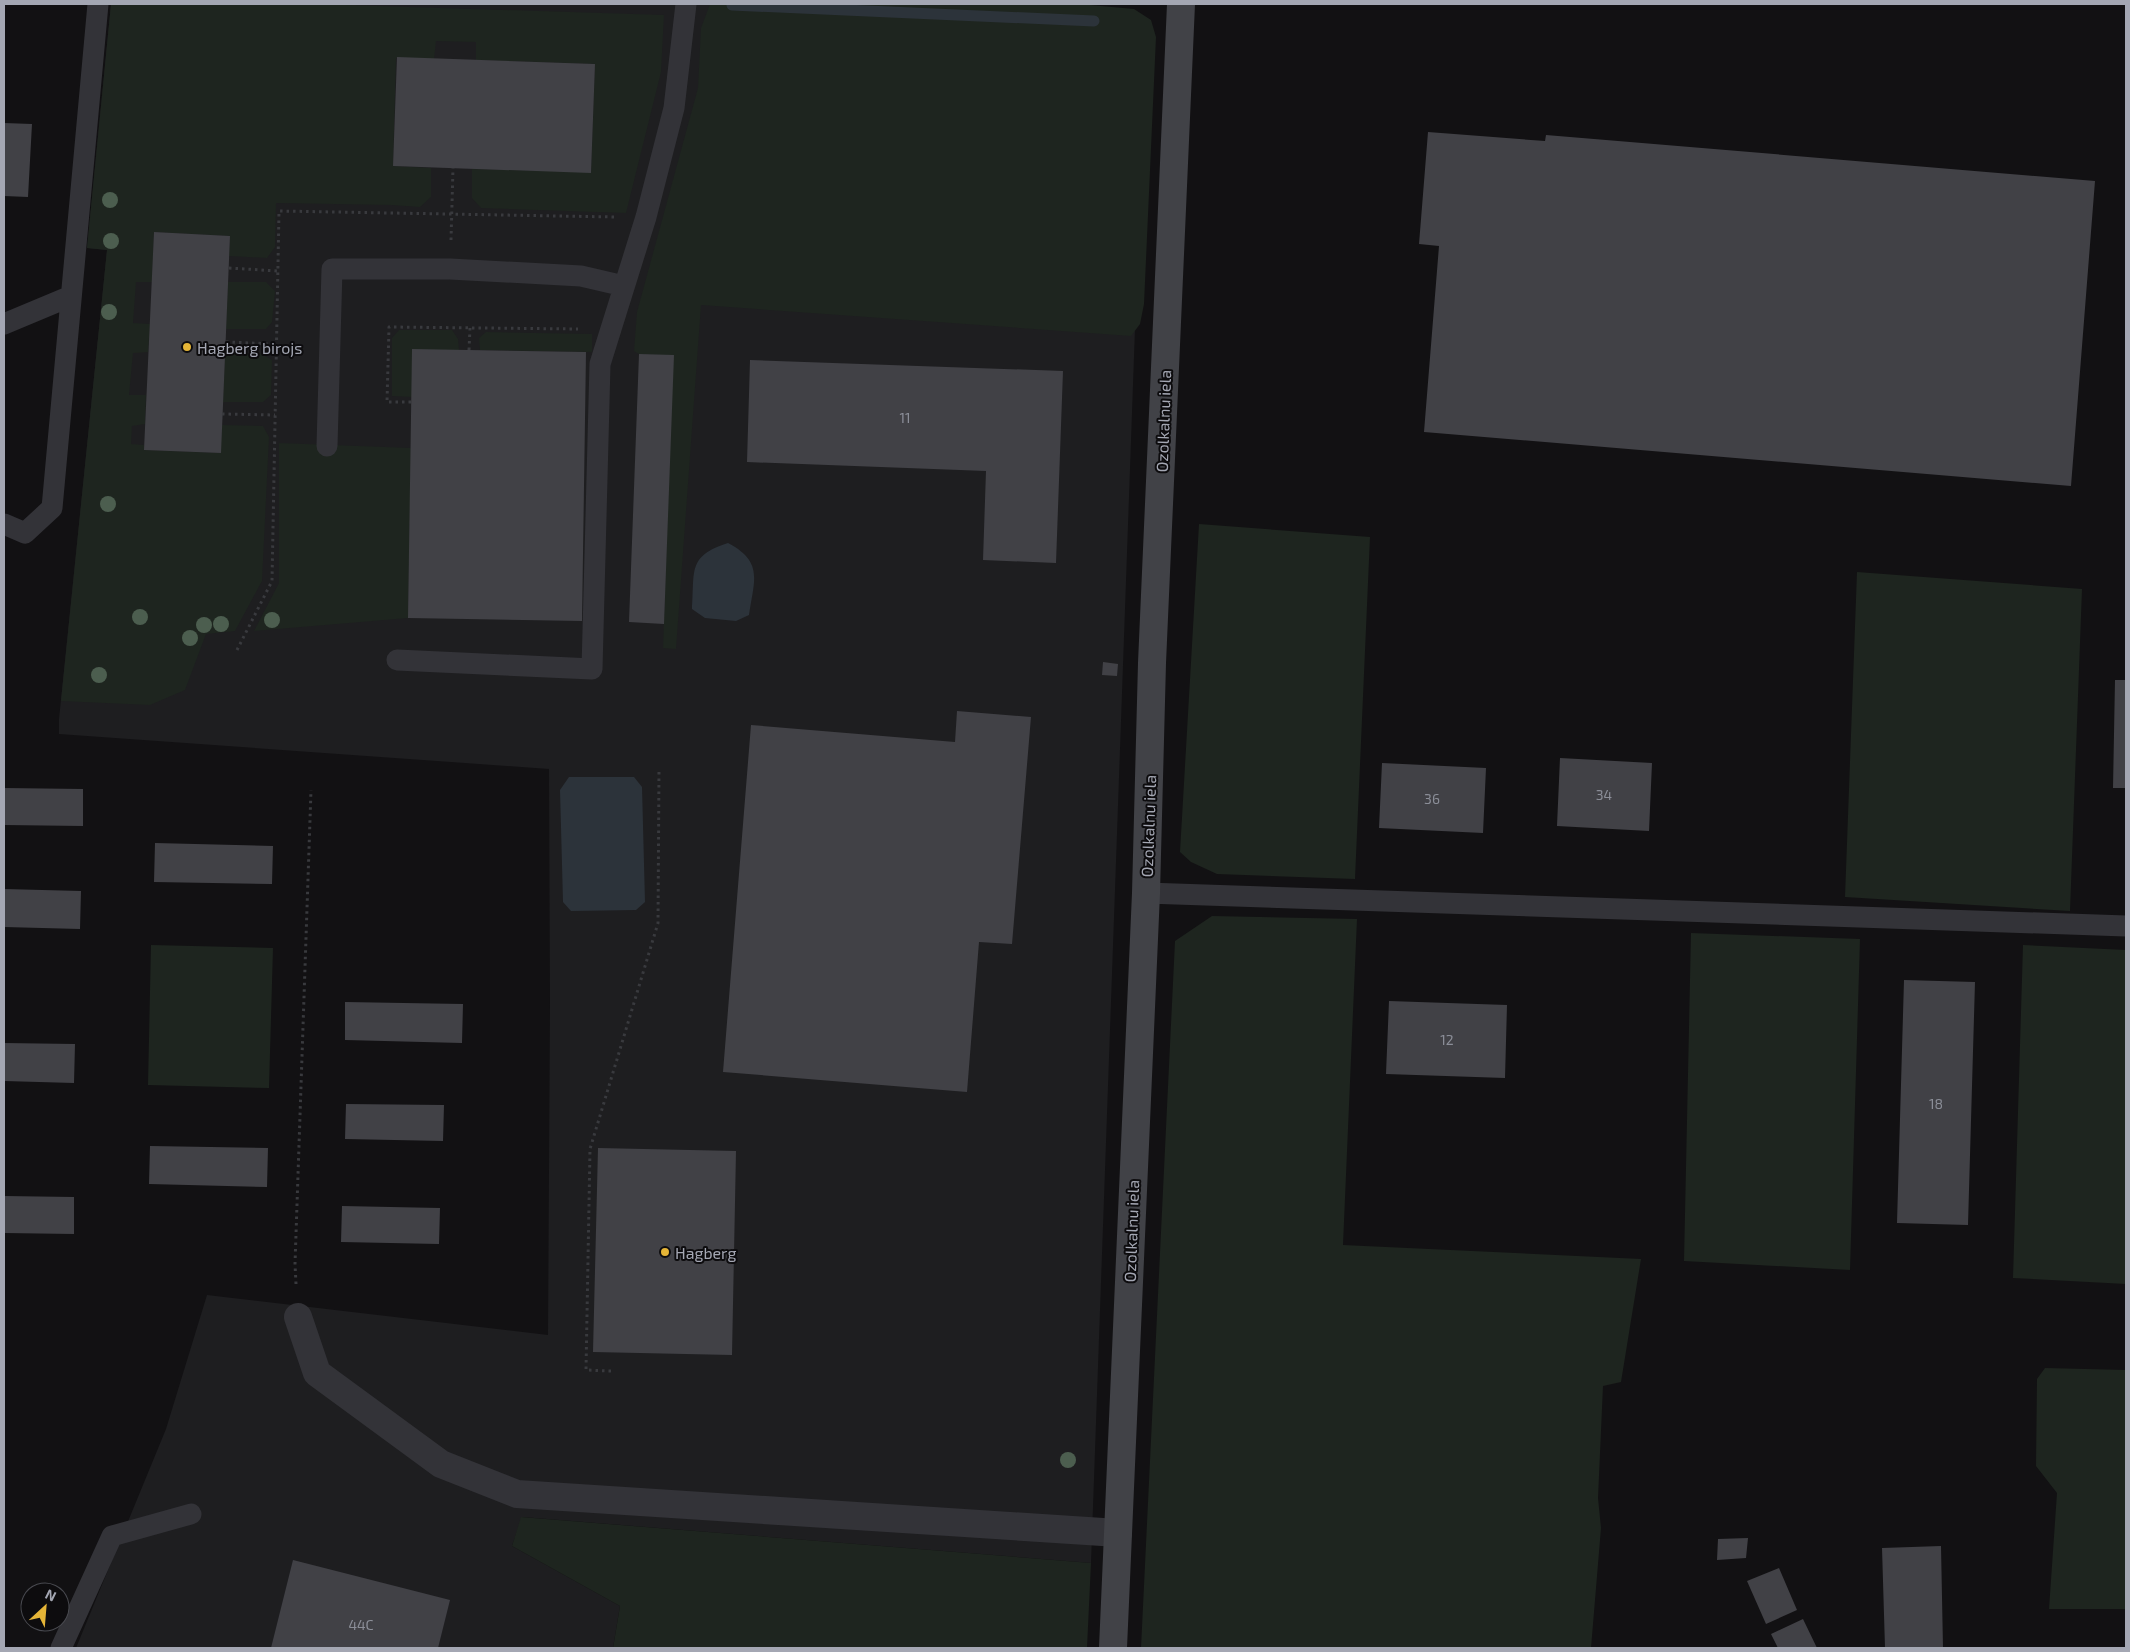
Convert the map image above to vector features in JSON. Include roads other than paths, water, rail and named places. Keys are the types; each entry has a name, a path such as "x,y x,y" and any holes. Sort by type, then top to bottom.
{"street":[{"name":"Ozolkalnu iela","path":"1113,1648 1146,893 1152,663 1181,4"},
{"path":"298,1317 318,1373 441,1464 517,1494 1118,1533"}],"lane":[{"path":"4,524 25,534 52,508 98,4"},
{"path":"397,660 592,669 600,364 646,217 674,108 686,4"},
{"path":"326,446 332,269 450,269 581,276 624,286"},
{"path":"4,324 71,296"},
{"path":"1146,893 2126,926"},
{"path":"61,1648 112,1536 191,1514"}],"waterway":[{"path":"732,5 1094,21"}],"place":[{"name":"Hagberg birojs","path":"187,347"},
{"name":"Hagberg","path":"665,1252"}]}
